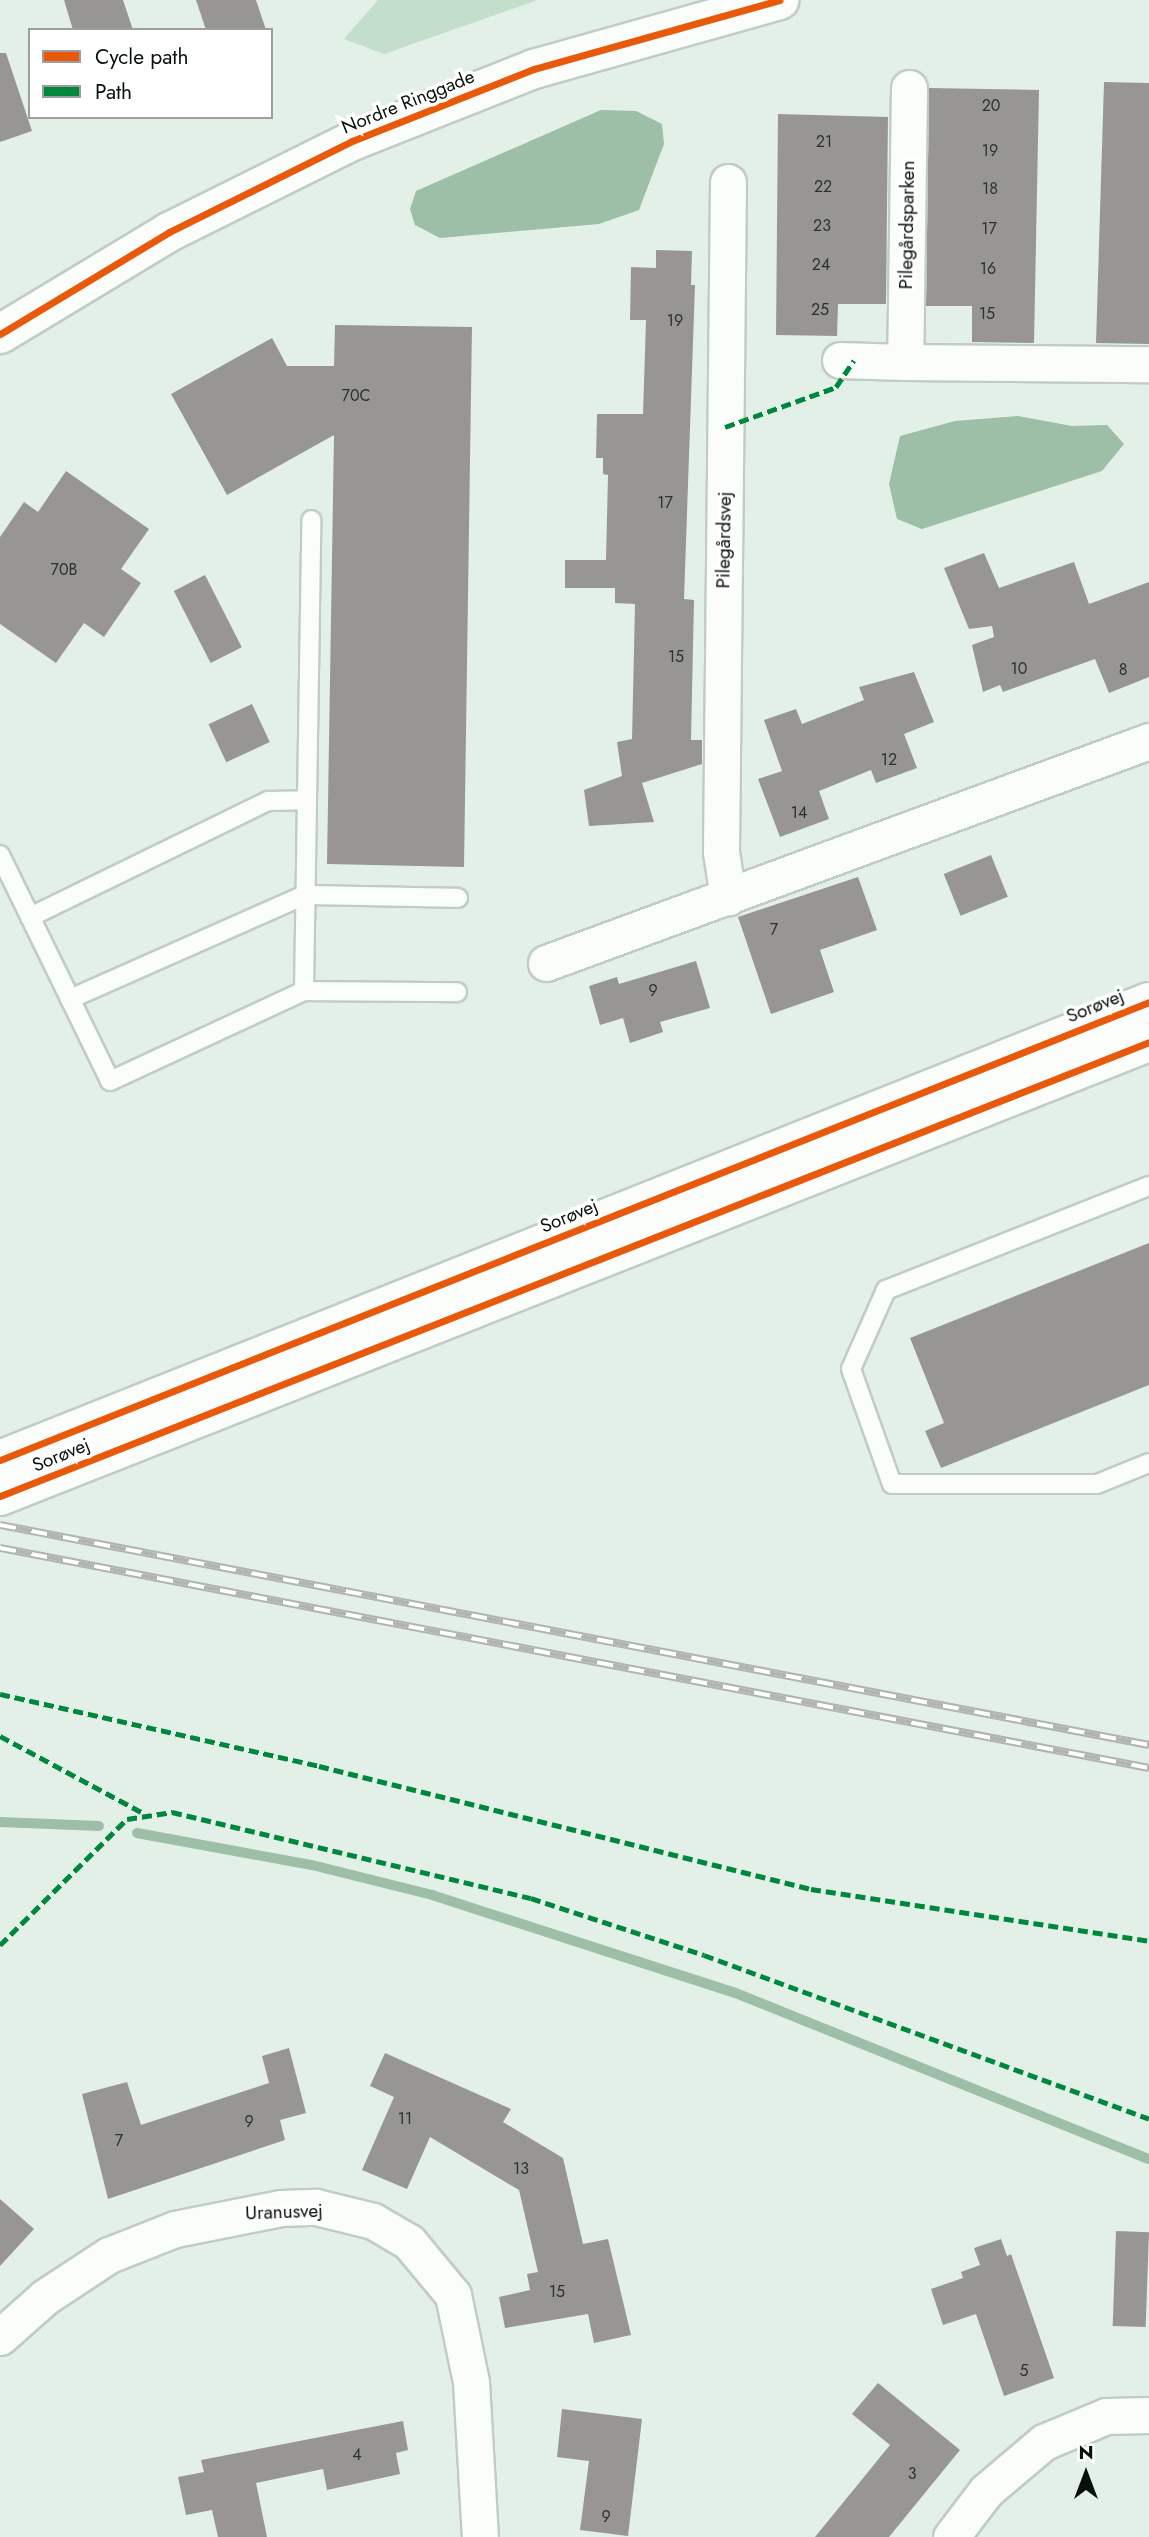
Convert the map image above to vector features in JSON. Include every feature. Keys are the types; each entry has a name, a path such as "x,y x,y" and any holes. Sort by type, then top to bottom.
{"street":[{"name":"Nordre Ringgade","path":"0,334 169,232 352,141 534,69 780,0"},
{"name":"Pilegårdsparken","path":"905,362 909,88"},
{"name":"Pilegårdsvej","path":"728,182 721,852 728,897"},
{"path":"841,360 1149,364"},
{"path":"546,963 1149,741"},
{"name":"Sorøvej","path":"0,1460 1149,1002"},
{"name":"Sorøvej","path":"0,1496 1149,1042"},
{"name":"Uranusvej","path":"0,2337 45,2297 109,2255 174,2229 281,2208 316,2207 373,2221 410,2242 453,2295 471,2382 480,2537"},
{"path":"951,2537 986,2491 1044,2442 1106,2416 1149,2415"}],"lane":[{"path":"304,990 311,520"},
{"path":"30,917 268,801 307,800"},
{"path":"0,855 110,1081 304,990 457,992"},
{"path":"70,999 306,895 458,898"},
{"path":"1149,1186 886,1290 851,1369 892,1484 1097,1484 1149,1463"}],"shaded area":[{"path":"378,0 538,0 384,54 344,39"},
{"path":"601,110 636,111 662,124 664,144 639,210 599,224 440,238 415,225 410,209 416,191"},
{"path":"1018,416 1072,426 1107,425 1124,444 1102,471 922,529 897,519 889,484 900,436 955,421"}],"building":[{"path":"64,0 123,0 132,28 72,28"},
{"path":"196,0 256,0 265,28 205,28"},
{"path":"0,53 6,53 32,131 0,142"},
{"path":"1104,82 1149,83 1149,344 1096,343"},
{"path":"929,88 1039,90 1034,343 972,342 972,306 926,306"},
{"path":"778,114 888,117 886,304 838,304 837,336 776,335"},
{"path":"656,250 692,251 691,285 695,285 684,599 694,600 691,740 702,740 702,764 642,783 654,822 589,826 584,790 622,776 617,742 632,739 635,604 615,603 615,588 565,588 565,560 606,560 608,475 603,474 603,458 596,458 597,414 643,414 646,320 630,320 631,267 656,268"},
{"path":"335,325 472,327 464,867 327,864 334,435 227,495 171,394 272,338 287,366 334,366"},
{"path":"66,471 149,529 121,569 141,583 104,637 84,623 56,663 0,624 0,537 24,502 38,512"},
{"path":"984,553 999,588 1074,562 1089,604 1149,582 1149,677 1109,693 1095,659 1003,692 1000,685 983,692 972,645 994,637 992,626 969,629 944,568"},
{"path":"205,575 242,647 211,663 174,591"},
{"path":"914,672 934,722 904,734 917,768 876,783 871,770 819,791 829,819 780,837 758,779 782,771 764,720 796,709 802,724 864,700 859,687"},
{"path":"252,704 270,742 226,762 208,724"},
{"path":"991,855 1008,897 961,916 944,874"},
{"path":"858,877 877,930 820,950 834,992 771,1014 738,917"},
{"path":"696,961 710,1008 660,1022 663,1032 630,1043 623,1018 600,1025 589,986 617,977 619,984"},
{"path":"1149,1243 1149,1385 941,1468 925,1431 944,1423 910,1338"},
{"path":"289,2048 306,2113 280,2120 285,2140 108,2199 82,2094 127,2082 141,2125 269,2083 262,2056"},
{"path":"385,2053 511,2109 503,2122 563,2158 583,2244 608,2239 631,2335 594,2343 588,2314 505,2328 499,2297 530,2290 527,2274 538,2272 519,2190 430,2137 407,2189 362,2170 394,2097 370,2086"},
{"path":"0,2199 34,2229 0,2266"},
{"path":"1116,2231 1149,2232 1146,2327 1113,2326"},
{"path":"1001,2239 1007,2256 1011,2254 1054,2378 1004,2396 976,2314 943,2325 931,2289 963,2278 961,2272 980,2265 974,2248"},
{"path":"878,2383 960,2450 889,2537 815,2537 890,2445 852,2414"},
{"path":"562,2409 642,2419 628,2536 580,2530 589,2461 557,2457"},
{"path":"403,2421 408,2450 396,2453 400,2474 327,2490 323,2469 256,2483 267,2537 218,2537 212,2510 186,2515 178,2477 204,2472 201,2460"}],"waterway":[{"path":"0,1822 99,1826"},
{"path":"137,1833 312,1865 432,1895 733,1992 1149,2159"}],"railway":[{"path":"0,1525 1149,1745"},
{"path":"0,1548 1149,1768"}],"marked path":[{"path":"725,427 836,387 854,360"},
{"path":"0,1694 319,1766 811,1889 1149,1941"},
{"path":"0,1736 143,1813"},
{"path":"0,1945 127,1819 172,1812 531,1898 704,1955 1149,2119"}],"cycle path":[{"path":"0,334 169,232 352,141 534,69 780,0"},
{"path":"0,1460 1149,1002"},
{"path":"0,1496 1149,1042"}]}
